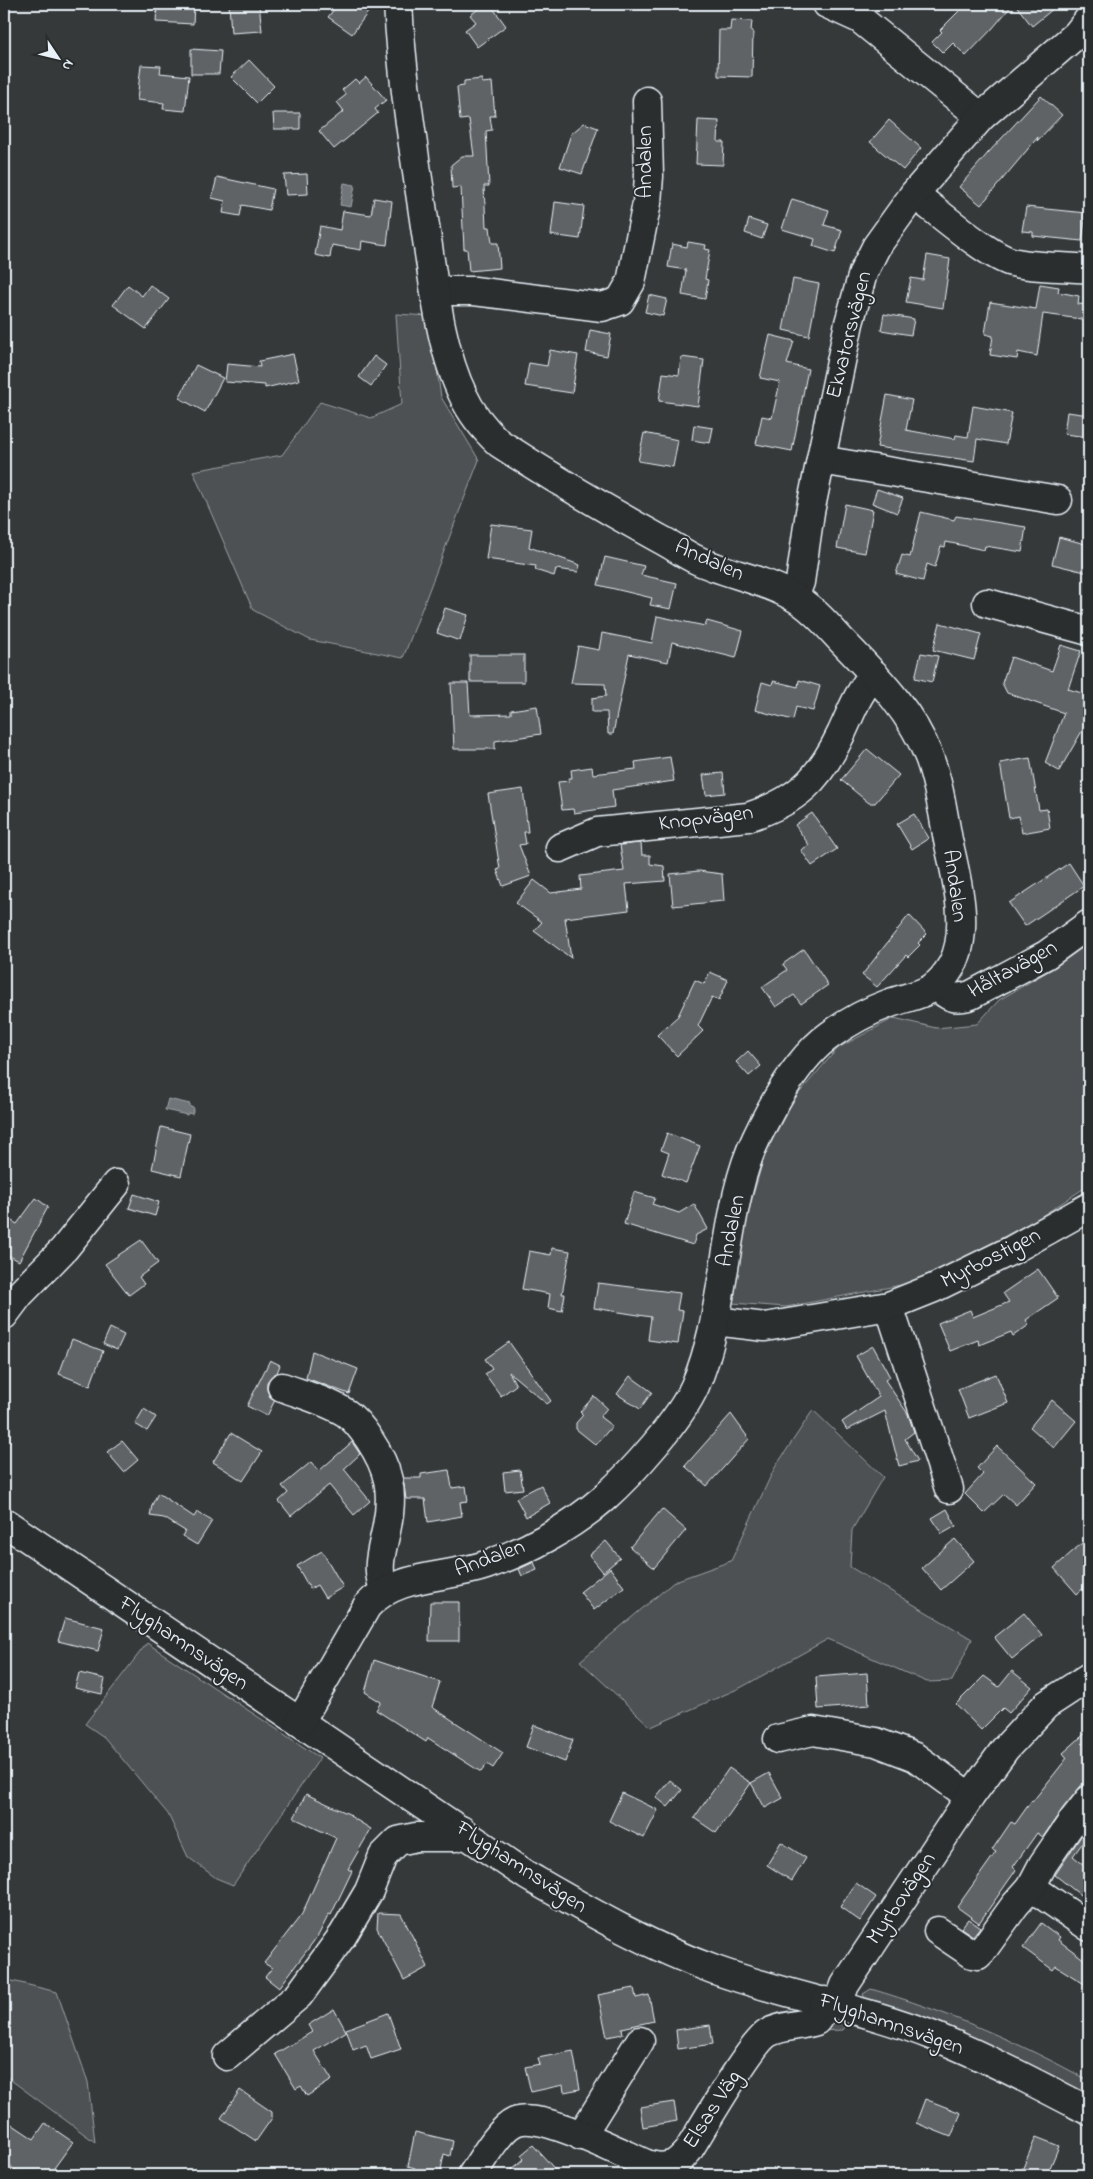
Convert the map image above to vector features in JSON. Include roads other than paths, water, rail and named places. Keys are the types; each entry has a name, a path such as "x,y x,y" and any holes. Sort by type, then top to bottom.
{"street":[{"name":"Andalen","path":"300,1722 368,1606 385,1590 407,1582 483,1566 505,1558 560,1529 604,1497 644,1456 677,1416 694,1389 707,1353 715,1321 740,1186 755,1141 803,1061 826,1037 863,1014 892,1002 924,994 937,985 945,977 956,958 961,936 957,882 929,758 910,719 874,674 822,620 794,597 697,560 618,517 499,443 485,430 462,394 452,368 435,291 401,56 398,4"},
{"path":"827,4 860,19 981,117"},
{"name":"Ekvatorsvägen","path":"794,597 800,582 848,322 864,273 876,248 914,194 981,117 1071,40 1089,19"},
{"name":"Andalen","path":"435,291 474,291 602,307 620,301 631,282 647,203 649,176 647,101"},
{"path":"914,194 994,254 1011,262 1089,269"},
{"path":"821,460 1058,500"},
{"path":"987,602 1089,631"},
{"name":"Knopvägen","path":"560,848 597,832 748,817 769,810 798,794 821,772 841,735 860,690 874,674"},
{"name":"Håltavägen","path":"937,985 944,994 951,998 961,999 971,995 1046,955 1089,924"},
{"path":"4,1315 19,1294 64,1249 116,1184"},
{"name":"Myrbostigen","path":"715,1321 765,1327 889,1306 934,1288 1012,1250 1089,1207"},
{"path":"889,1306 949,1489"},
{"path":"282,1387 335,1406 349,1415 363,1430 381,1457 389,1482 390,1507 379,1566 379,1579 385,1590"},
{"name":"Flyghamnsvägen","path":"4,1522 526,1875 632,1934 715,1970 831,2002 936,2037 1089,2111"},
{"name":"Myrbovägen","path":"831,2002 1005,1748 1046,1705 1089,1678"},
{"path":"778,1738 813,1731 876,1742 916,1757 970,1797"},
{"path":"938,1931 972,1954 978,1955 1031,1887 1043,1864 1089,1800"},
{"path":"227,2056 300,1995 343,1935 369,1891 383,1856 398,1842 416,1837 456,1838 461,1830"},
{"path":"1031,1887 1089,1927"},
{"name":"Elsas Väg","path":"472,2175 505,2129 515,2122 526,2119 541,2121 581,2136 653,2167 668,2166 679,2161 688,2151 745,2060 766,2033 816,2021 831,2002"},
{"path":"581,2136 640,2041"}]}
